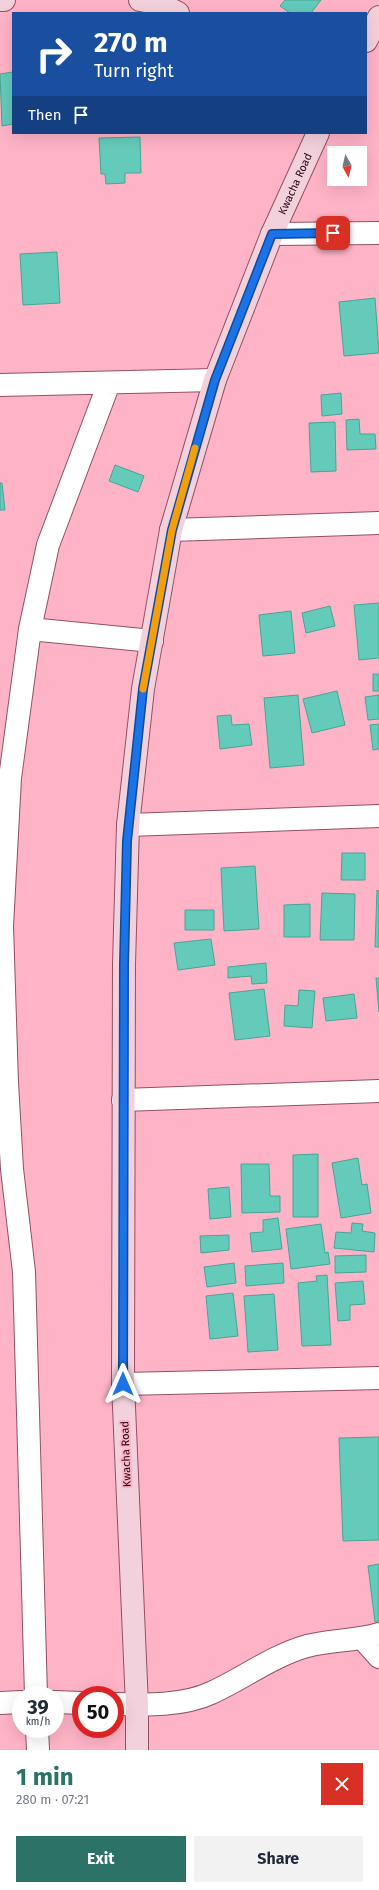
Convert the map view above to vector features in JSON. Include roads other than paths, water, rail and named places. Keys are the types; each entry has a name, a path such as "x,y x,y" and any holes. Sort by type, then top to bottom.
{"main road":[{"path":"140,0 160,4 176,12"},
{"path":"367,38 379,18"},
{"name":"Kwacha Road","path":"137,1750 137,1705 123,1384 124,964 128,825 143,689 172,530 215,380 272,234 318,134"}],"street":[{"path":"272,234 379,233"},
{"path":"0,385 215,380"},
{"path":"36,1686 24,1272 12,1169 7,1083 2,926 10,778 30,628 48,545 109,383"},
{"path":"172,530 379,523"},
{"path":"30,628 152,641"},
{"path":"128,825 379,816"},
{"path":"124,1100 379,1091"},
{"path":"123,1384 379,1378"},
{"path":"124,1704 137,1705 185,1701 196,1698 211,1693 271,1660 308,1646 371,1636 379,1656"},
{"path":"0,1703 12,1702"},
{"path":"37,1738 38,1750"}]}
